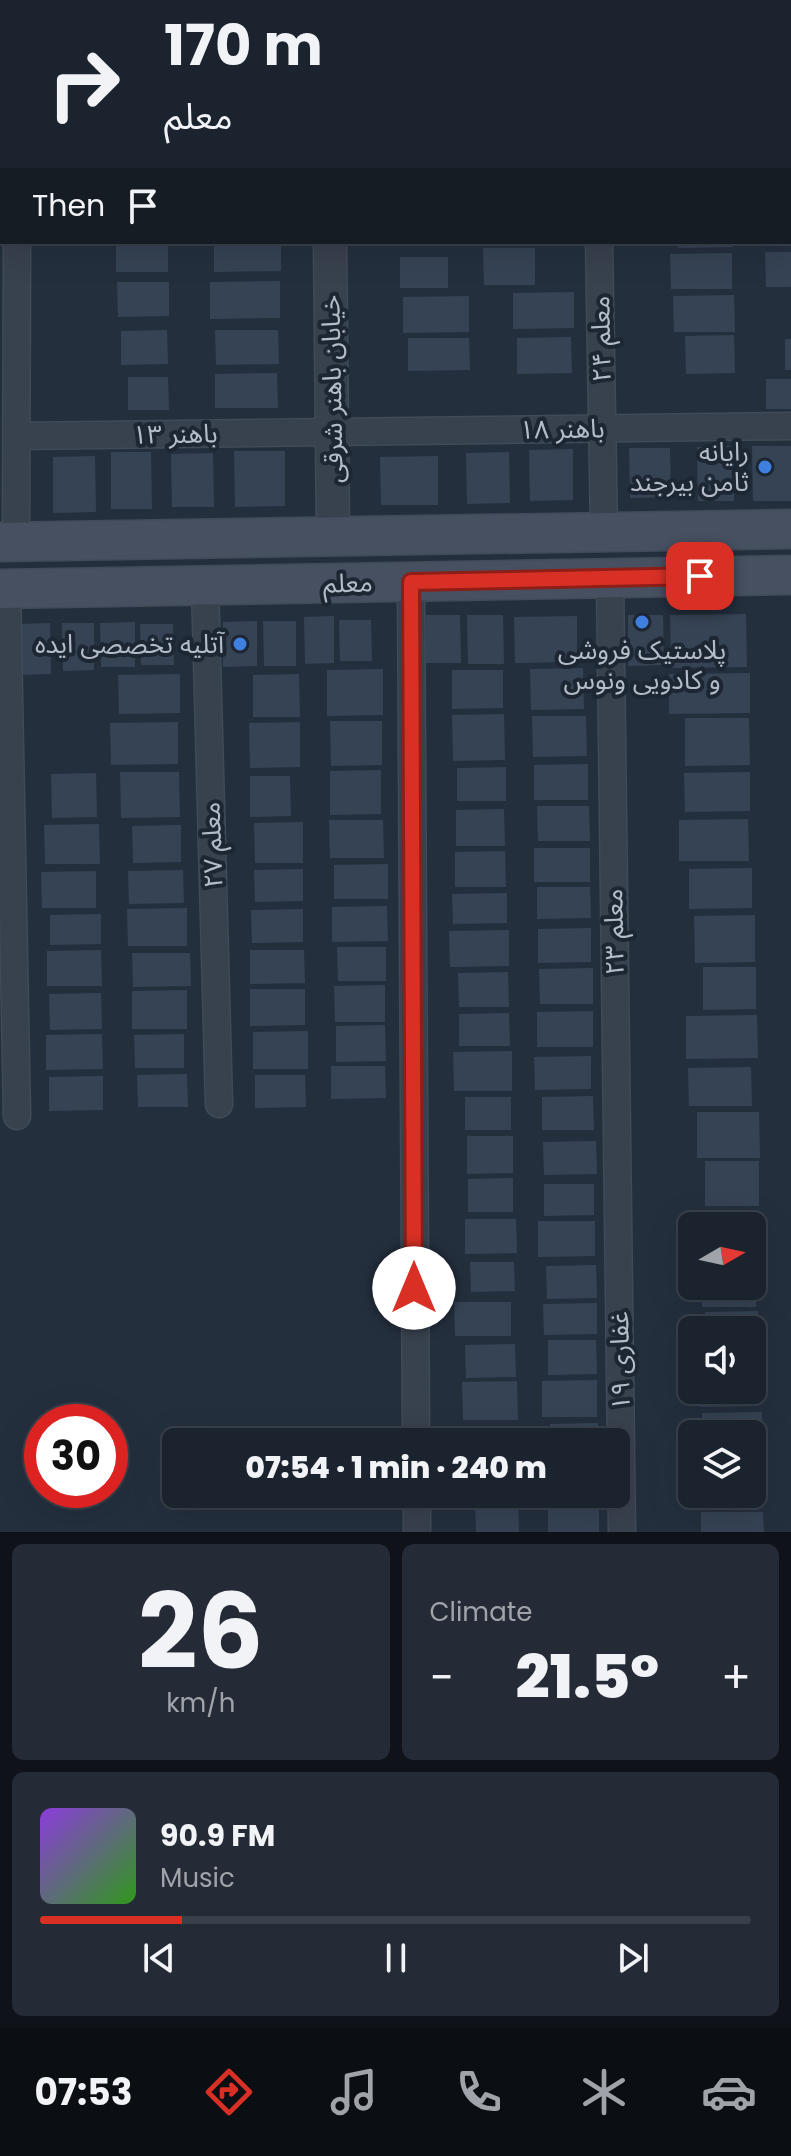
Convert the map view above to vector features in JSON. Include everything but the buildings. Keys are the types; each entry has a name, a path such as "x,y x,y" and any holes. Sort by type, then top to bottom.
{"main road":[{"name":"معلم","path":"8,541 791,529"},
{"name":"معلم","path":"3,589 791,575"}],"street":[{"path":"8,541 17,436 17,244"},
{"name":"خیابان باهنر شرقی","path":"330,244 333,536"},
{"name":"معلم ۲۴","path":"599,244 604,532"},
{"name":"باهنر ۱۸","path":"333,431 791,426"},
{"name":"باهنر ۱۳","path":"17,436 333,431"},
{"name":"معلم ۲۳","path":"610,578 619,1285"},
{"path":"411,582 416,1428"},
{"name":"معلم ۲۷","path":"205,586 219,1104"},
{"path":"3,589 17,1116"},
{"name":"غفاری ۱۹","path":"619,1285 622,1532"},
{"path":"417,1508 417,1532"}],"place":[{"name":"رایانه ثامن بیرجند","path":"765,467"},
{"name":"پلاستیک فروشی و کادویی ونوس","path":"642,622"},
{"name":"آتلیه تخصصی ایده","path":"240,644"}],"route":[{"path":"414,1288 411,582 700,576"}]}
